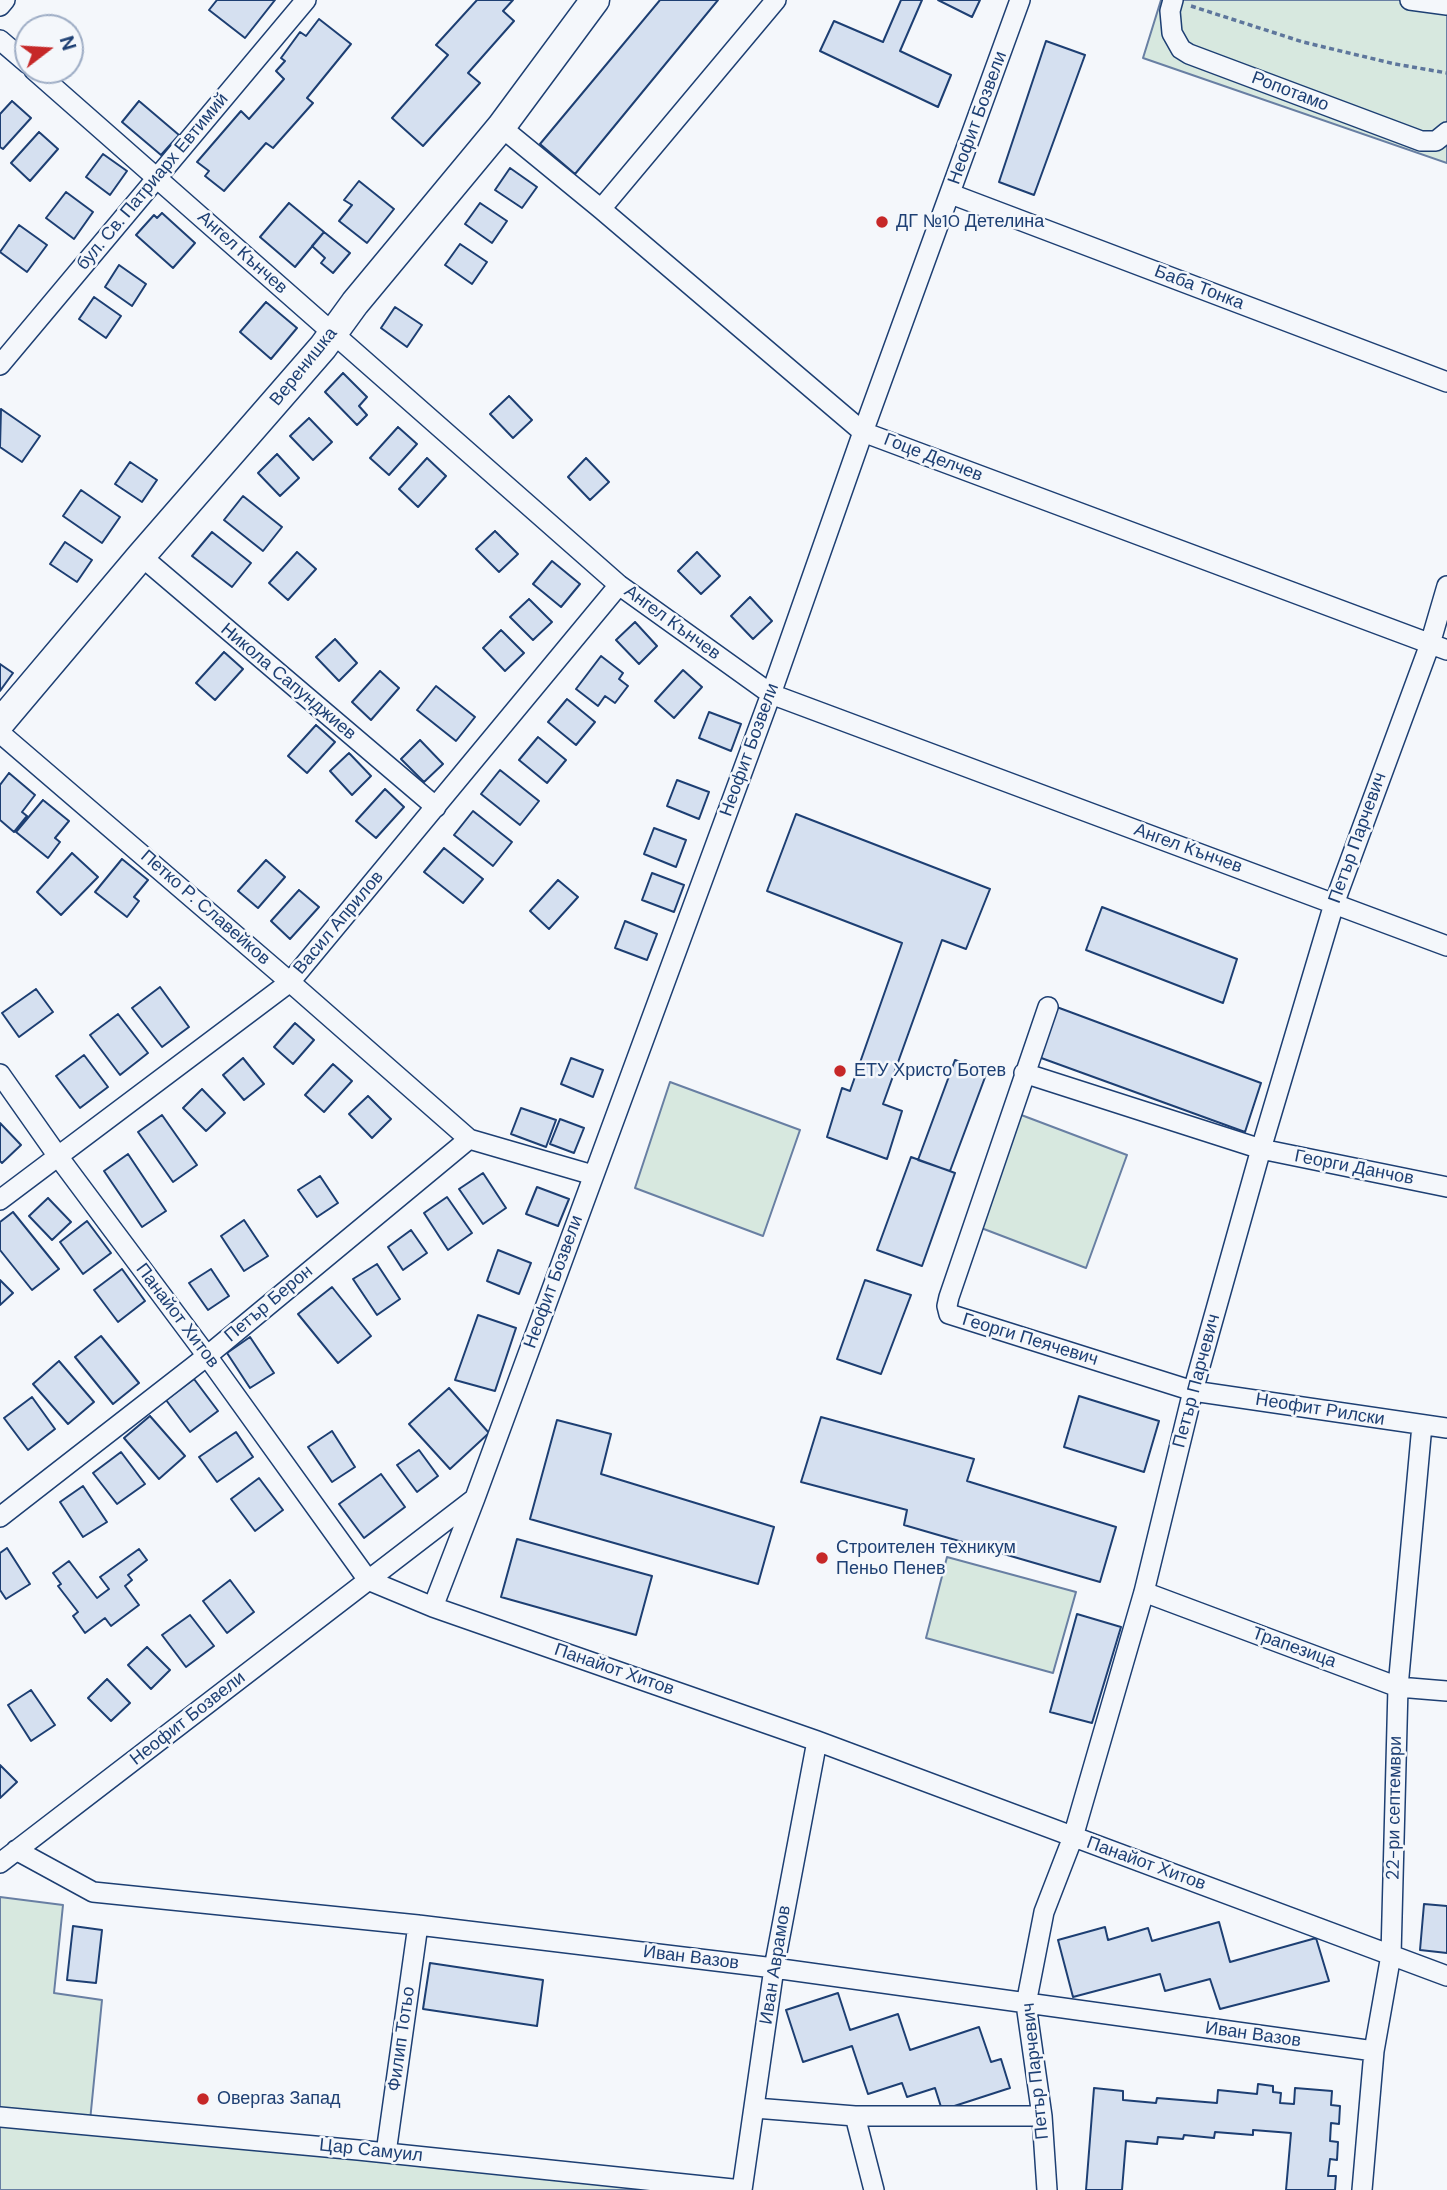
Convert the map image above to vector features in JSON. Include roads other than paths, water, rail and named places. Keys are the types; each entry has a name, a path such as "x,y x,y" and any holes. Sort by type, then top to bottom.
{"main road":[{"name":"Веренишка","path":"0,723 323,347 333,331 501,127 595,0"}],"street":[{"path":"0,6 5,0"},
{"name":"бул. Св. Патриарх Евтимий","path":"0,365 306,0"},
{"path":"601,209 776,0"},
{"name":"Неофит Бозвели","path":"433,1607 771,694 1020,0"},
{"name":"Ропотамо","path":"1172,0 1172,33 1181,49 1189,54 1420,141 1436,141 1447,132"},
{"path":"1410,0 1447,5"},
{"path":"0,40 14,52"},
{"name":"Ангел Кънчев","path":"50,84 620,585 771,694 1447,946"},
{"name":"Гоце Делчев","path":"501,127 863,432 1439,648"},
{"name":"Баба Тонка","path":"951,194 1447,382"},
{"name":"Никола Сапунджиев","path":"141,556 436,807"},
{"name":"Васил Априлов","path":"0,1200 290,982 620,585"},
{"name":"Петър Парчевич","path":"1047,2190 1042,2116 1026,2004 1044,1912 1073,1837 1144,1592 1194,1391 1261,1149 1334,904 1439,648 1447,586"},
{"name":"Петко Р. Славейков","path":"0,733 469,1139 593,1175"},
{"name":"Георги Пеячевич","path":"1048,1007 949,1297 949,1314 1194,1391"},
{"path":"1024,1073 1261,1149"},
{"name":"Панайот Хитов","path":"0,1074 368,1580 433,1607 817,1741 1447,1976"},
{"name":"Петър Берон","path":"0,1517 207,1356 469,1139"},
{"name":"Георги Данчов","path":"1261,1149 1447,1187"},
{"name":"Неофит Рилски","path":"1194,1391 1447,1428"},
{"name":"22-ри септември","path":"1362,2190 1374,2051 1391,1955 1398,1687 1422,1425"},
{"name":"Неофит Бозвели","path":"0,1863 475,1498"},
{"name":"Трапезица","path":"1144,1592 1398,1687 1447,1691"},
{"name":"Иван Аврамов","path":"742,2190 774,1969 817,1741"},
{"name":"Иван Вазов","path":"16,1850 93,1892 418,1925 774,1969 1374,2051"},
{"name":"Филип Тотьо","path":"387,2153 418,1925"},
{"path":"755,2108 855,2116 1042,2116"},
{"path":"855,2116 873,2190"},
{"name":"Цар Самуил","path":"0,2117 742,2190"}],"place":[{"name":"ДГ №10 Детелина","path":"882,222"},
{"name":"ЕТУ Христо Ботев","path":"840,1071"},
{"name":"Строителен техникум Пеньо Пенев","path":"822,1558"},
{"name":"Овергаз Запад","path":"203,2099"}]}
